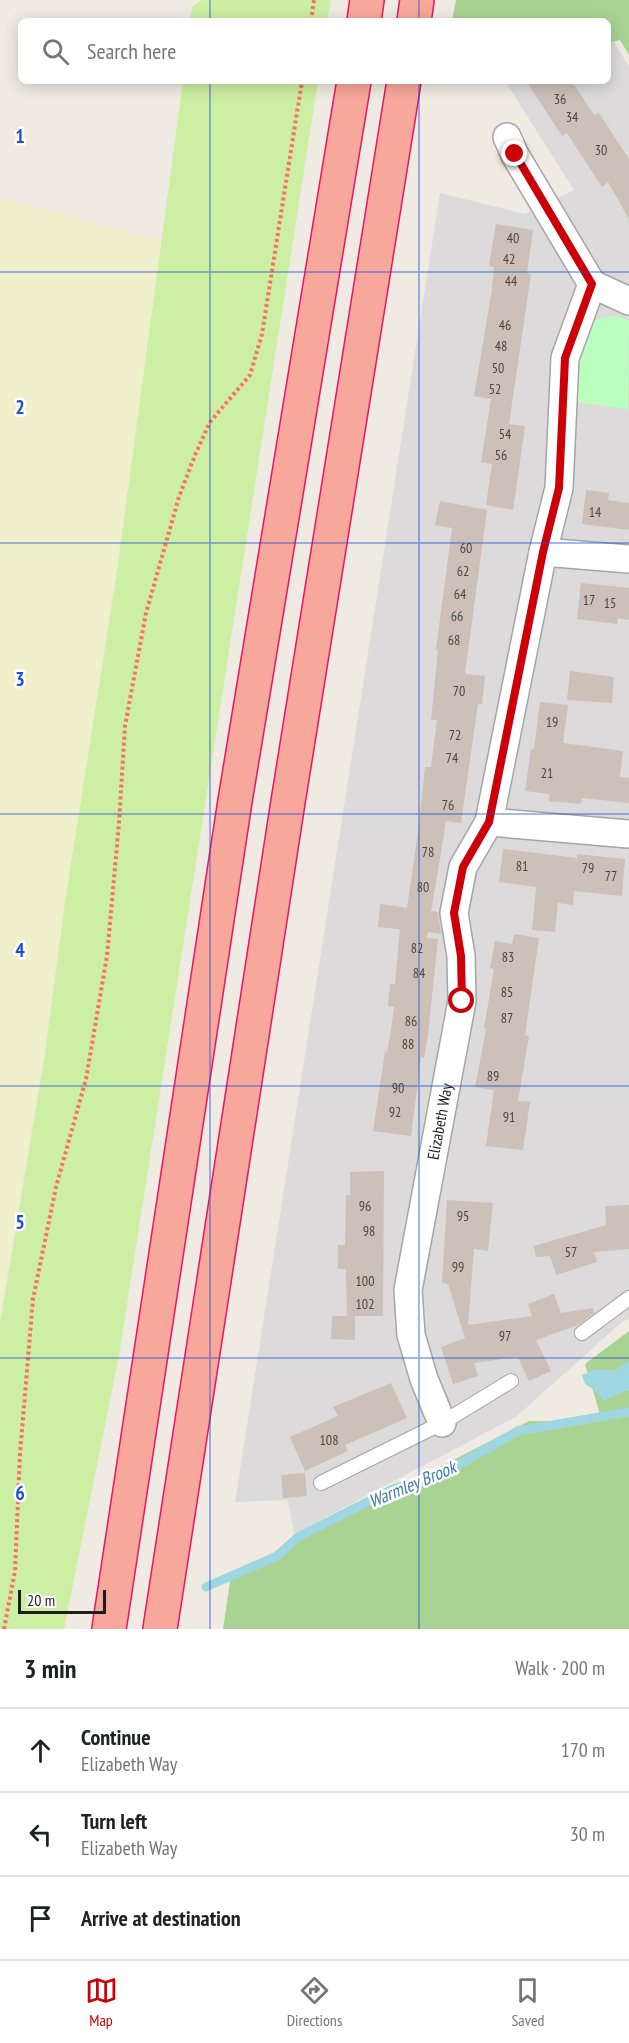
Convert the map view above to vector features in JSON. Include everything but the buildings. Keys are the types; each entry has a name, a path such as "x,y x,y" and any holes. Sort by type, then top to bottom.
{"highway":[{"path":"364,18 367,0"},
{"path":"414,18 417,0"},
{"path":"109,1629 235,801 354,84"},
{"path":"160,1629 290,790 404,84"}],"street":[{"path":"507,137 592,284 629,301"},
{"name":"Elizabeth Way","path":"442,1423 424,1379 411,1335 408,1290 462,1001 461,956 454,913 463,867 489,822 543,552 559,488 565,358 592,284"},
{"path":"543,552 629,559"},
{"path":"489,822 629,834"}],"lane":[{"path":"582,1333 629,1298"},
{"path":"321,1483 442,1423 510,1381"}],"path":[{"path":"311,18 314,0"},
{"path":"3,1629 15,1570 20,1454 33,1299 56,1186 86,1079 107,956 125,726 146,613 179,497 195,455 210,422 250,375 262,334 302,84"}],"shaded area":[{"path":"613,40 629,67 629,1318 517,1416 294,1534 288,1500 235,1502 440,193 525,214 574,190 507,84 611,84 611,41"}],"green space":[{"path":"202,0 331,0 328,18 190,18 192,7"},
{"path":"456,0 629,0 629,55 620,40 611,42 611,18 453,18"},
{"path":"183,84 318,84 119,1356 64,1629 0,1629 0,1323 45,1053 65,902 117,571"},
{"path":"0,198 162,241 116,571 44,1053 0,1316"},
{"path":"613,316 629,320 628,409 576,402 579,356 586,334 591,325 599,319"},
{"path":"629,1331 629,1629 223,1629 231,1575 529,1421 602,1421 585,1364"}],"water":[{"path":"629,1361 629,1391 604,1401 585,1384 582,1375 597,1369 616,1370"}],"waterway":[{"name":"Warmley Brook","path":"206,1587 277,1556 298,1537 395,1488 435,1478 518,1431 629,1412"}],"route":[{"path":"462,1001 461,956 454,913 463,867 489,822 543,552 559,488 565,358 592,284 515,154"}]}
